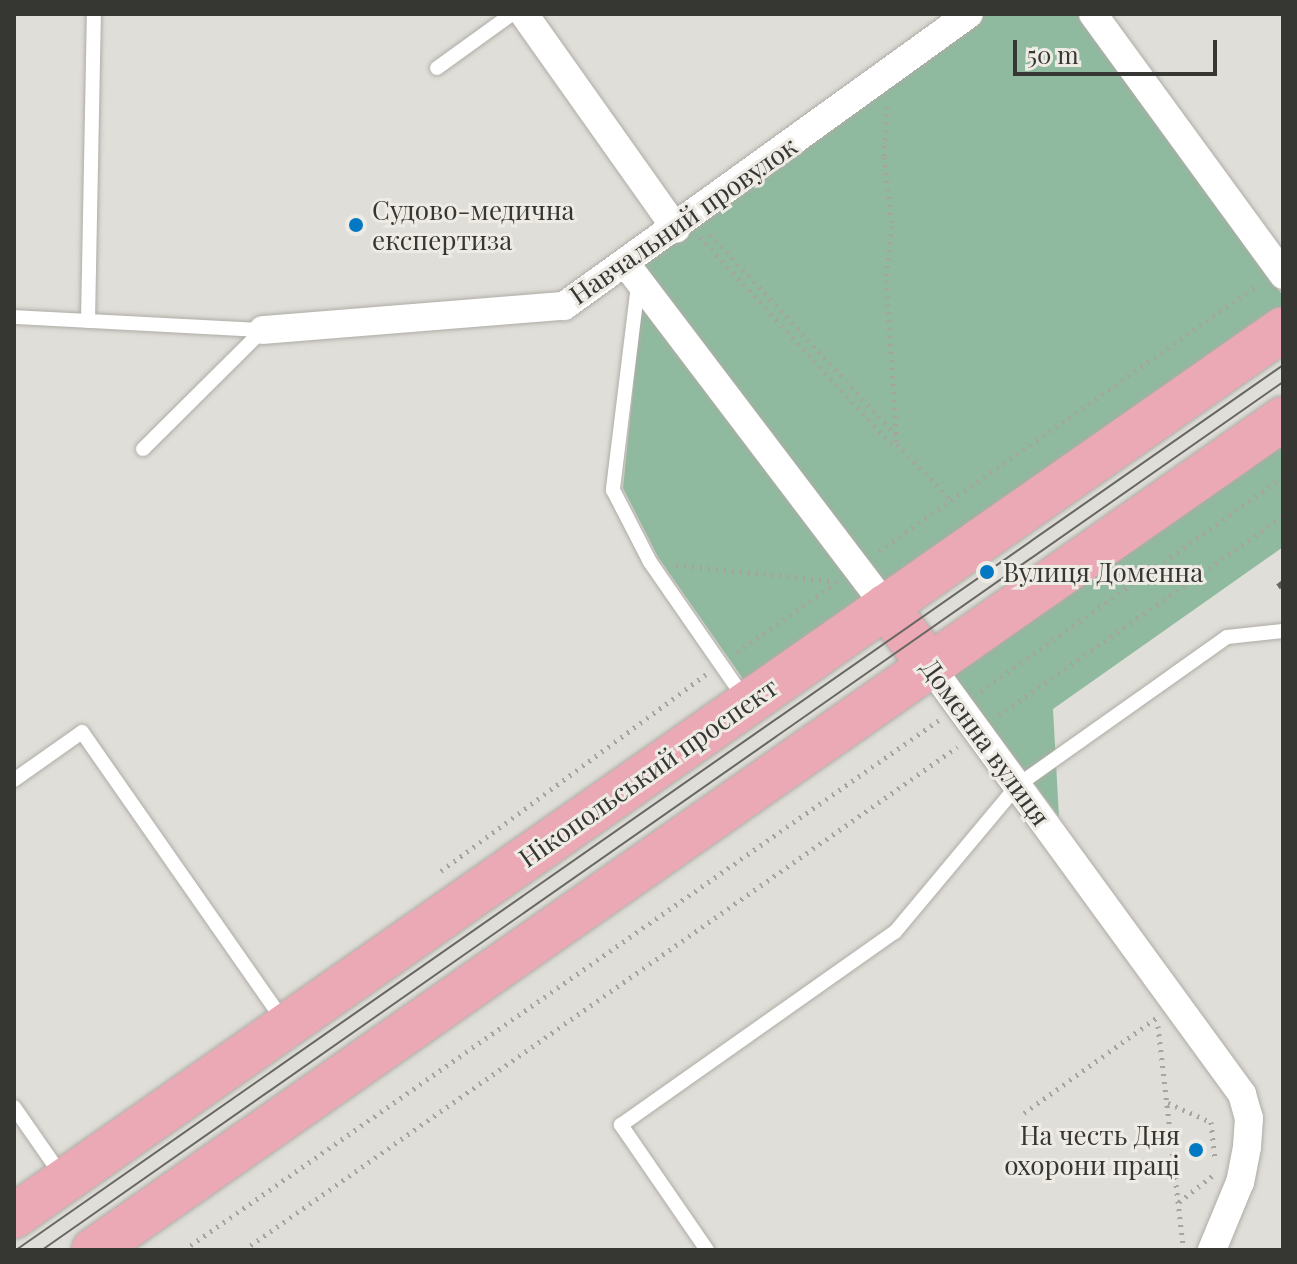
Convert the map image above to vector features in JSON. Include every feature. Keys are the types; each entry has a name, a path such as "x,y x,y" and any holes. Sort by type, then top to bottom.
{"main road":[{"name":"Нікопольський проспект","path":"14,1216 1283,329"},
{"path":"94,1250 1283,419"},
{"name":"Доменна вулиця","path":"886,606 930,666"}],"street":[{"path":"524,14 685,222"},
{"name":"Навчальний провулок","path":"263,330 564,306 632,272 685,222 969,14"},
{"path":"1093,14 1281,272"},
{"name":"Доменна вулиця","path":"632,272 886,606"},
{"name":"Доменна вулиця","path":"930,666 1242,1094 1249,1118 1247,1147 1240,1182 1212,1250"}],"lane":[{"path":"88,321 94,14"},
{"path":"437,68 512,14"},
{"path":"632,272 613,490 650,562 748,703"},
{"path":"14,317 263,330"},
{"path":"143,449 263,330"},
{"path":"707,1250 621,1125 895,932 1018,785 1227,637 1283,631"},
{"path":"14,780 82,732 286,1025"},
{"path":"14,1107 65,1180"}],"path":[{"path":"891,71 884,157 892,226 886,280 897,444"},
{"path":"685,222 897,436"},
{"path":"685,222 890,443 897,444 951,500"},
{"path":"879,551 1281,272"},
{"path":"980,690 1283,477"},
{"path":"1000,717 1283,516"},
{"path":"431,878 720,664 838,582 650,562"},
{"path":"184,1250 938,719"},
{"path":"244,1250 958,746"},
{"path":"1024,1113 1157,1017 1184,1250"},
{"path":"1167,1103 1211,1122 1216,1173 1178,1203"}],"green space":[{"path":"986,14 1080,14 1283,296 1283,315 748,686 658,557 623,488 646,262"},
{"path":"1283,429 1283,547 1053,709 1059,817 947,666"}],"tram line":[{"path":"16,1250 1283,365"},
{"path":"42,1250 1283,382"}],"railway":[{"path":"1278,587 1283,583"}],"place":[{"name":"Судово-медична експертиза","path":"356,225"},
{"name":"Вулиця Доменна","path":"987,572"},
{"name":"На честь Дня охорони праці","path":"1196,1150"}]}
